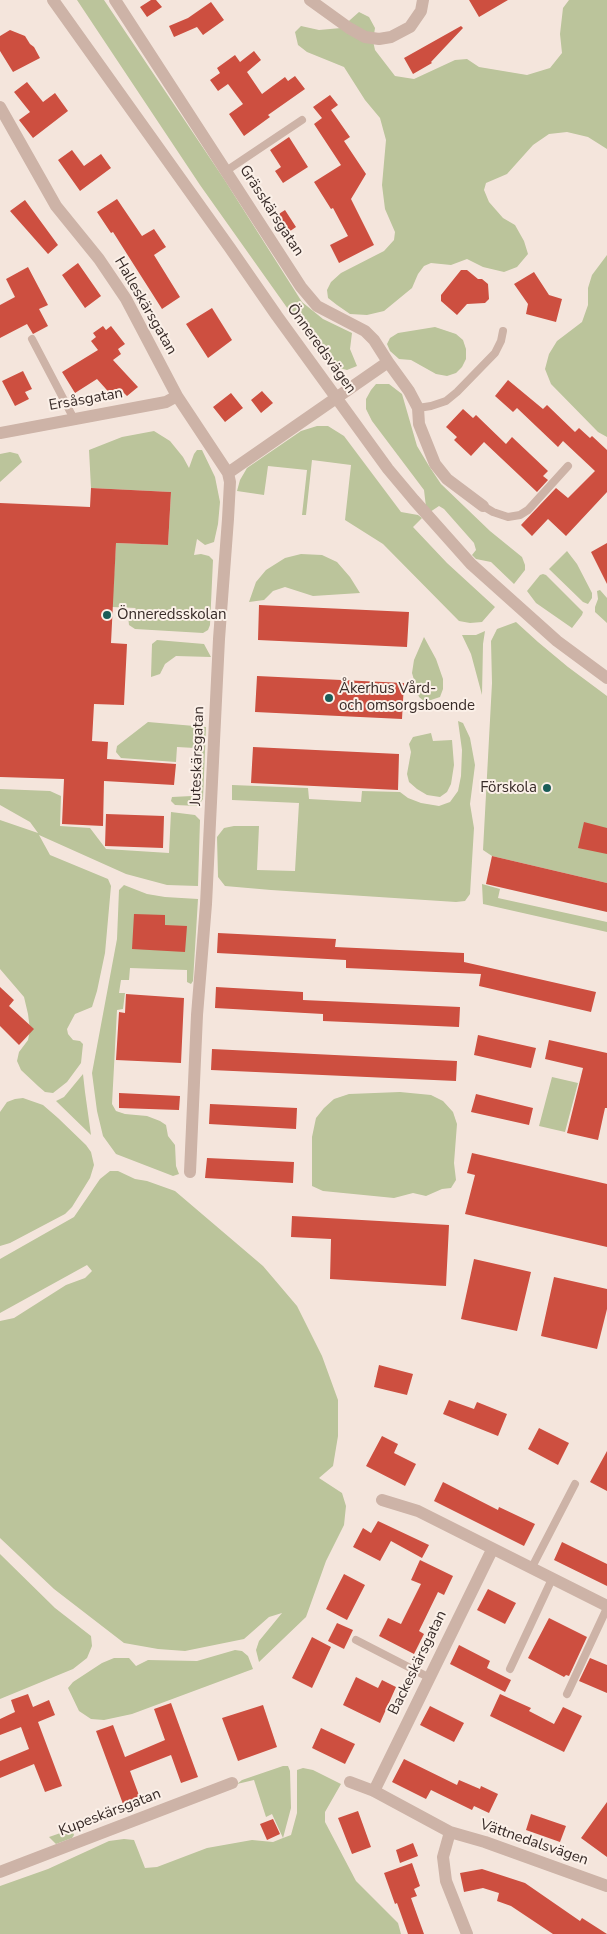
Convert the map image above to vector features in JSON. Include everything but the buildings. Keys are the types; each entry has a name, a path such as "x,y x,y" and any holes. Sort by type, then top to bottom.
{"street":[{"name":"Önneredsvägen","path":"53,0 336,399 388,469 464,557 557,640 607,678"},
{"name":"Grässkärsgatan","path":"115,0 310,299 330,314 365,331 374,340 410,391 418,408 420,424 435,464 457,488 483,506"},
{"path":"310,0 349,28 365,37 379,39 391,37 410,27 421,11 424,0"},
{"name":"Halleskärsgatan","path":"0,108 56,206 99,259 126,299 177,396 228,472"},
{"path":"228,472 388,362"},
{"name":"Ersåsgatan","path":"0,433 166,402 177,396"},
{"name":"Juteskärsgatan","path":"190,1172 197,1015 206,904 229,510 230,482 228,472"},
{"path":"382,1500 418,1511 607,1607"},
{"name":"Backeskärsgatan","path":"374,1791 428,1677 492,1550"},
{"name":"Vättnedalsvägen","path":"350,1782 374,1791 450,1832 485,1842 607,1886"},
{"name":"Kupeskärsgatan","path":"0,1872 232,1783"},
{"path":"450,1832 443,1857 446,1881 467,1934"}],"lane":[{"path":"226,171 302,120"},
{"path":"418,408 446,401 457,392 495,352 501,341 503,331"},
{"path":"32,339 74,419"},
{"path":"483,506 508,517 520,514 528,510 568,466"},
{"path":"531,1569 575,1484"},
{"path":"510,1669 552,1580"},
{"path":"567,1694 607,1607"},
{"path":"356,1640 428,1677"}],"green space":[{"path":"77,0 104,0 224,179 302,302 323,319 352,333 350,349 357,366 347,370 336,367 317,350 200,185"},
{"path":"569,0 607,0 607,149 588,137 567,132 549,134 533,145 507,174 486,183 484,190 489,202 503,218 515,225 524,241 528,254 517,267 504,272 483,267 467,259 451,265 431,263 424,266 412,288 384,311 367,315 350,314 328,298 327,290 331,282 341,273 384,251 394,240 395,232 385,209 382,185 386,140 380,118 365,100 344,67 307,52 298,45 295,32 301,26 319,30 341,28 359,12 369,17 375,28 373,41 375,50 395,76 414,79 455,60 467,59 479,67 527,75 550,68 562,53 560,34 563,8"},
{"path":"607,255 607,437 598,432 551,384 545,369 549,354 557,341 582,322 588,305 588,288 592,275"},
{"path":"435,327 456,334 463,340 466,349 466,359 456,373 447,376 436,374 411,360 399,359 390,351 387,344 390,338 398,333"},
{"path":"376,384 389,384 402,394 417,446 441,484 490,531 522,557 525,570 514,584 491,562 476,559 472,555 476,550 474,543 444,509 439,506 430,512 426,507 424,490 372,421 366,409 366,399"},
{"path":"317,426 328,426 344,436 401,512 418,515 422,518 413,527 447,563 495,607 482,622 470,623 459,621 383,544 345,520 351,465 312,460 306,515 302,515 307,470 268,466 264,495 237,491 240,480 247,468 301,431"},
{"path":"154,431 170,441 189,468 194,454 197,450 202,450 215,477 220,502 214,542 205,545 197,539 194,555 209,556 213,560 210,625 208,630 203,633 135,629 129,625 128,616 136,608 112,607 116,543 168,545 171,492 91,488 89,450 122,437"},
{"path":"10,452 18,454 22,462 0,482 0,454"},
{"path":"567,551 577,564 592,593 592,598 588,604 583,602 549,569"},
{"path":"301,554 322,555 337,562 350,577 360,593 313,596 285,587 273,591 264,600 249,602 256,582 266,570 285,558"},
{"path":"543,574 583,612 572,628 536,603 527,591"},
{"path":"600,590 607,598 607,623 595,612 598,599 597,591"},
{"name":"Förskola","path":"516,622 568,667 607,696 607,883 492,856 483,850 492,683 491,641 497,629"},
{"path":"485,631 482,695 471,654 462,635 476,635"},
{"path":"424,637 436,659 443,679 443,689 440,697 425,702 419,697 412,673 414,660"},
{"path":"157,640 204,644 211,657 176,656 165,664 160,674 151,677 152,644"},
{"path":"458,721 463,723 470,738 475,765 470,804 474,828 470,894 465,901 456,902 225,886 218,877 217,837 224,828 234,826 259,826 257,870 295,871 299,803 232,800 232,785 308,788 309,799 361,802 362,791 400,792 408,798 421,803 439,806 450,802 458,791 461,776 462,750"},
{"path":"148,722 206,727 203,799 198,806 175,805 171,801 172,797 192,796 195,748 177,747 176,762 121,758 116,752 117,746"},
{"path":"431,733 433,741 452,740 454,765 451,784 447,792 440,797 427,795 417,789 409,782 407,774 411,752 409,744 413,737"},
{"path":"0,789 50,791 61,796 60,826 90,828 106,849 169,853 171,812 195,815 200,820 198,886 167,885 126,874 39,835 50,855 108,879 111,886 105,953 97,991 92,1007 75,1014 67,1029 68,1034 73,1040 80,1041 83,1044 81,1063 67,1082 53,1093 45,1092 38,1086 21,1070 17,1061 19,1052 28,1040 30,1030 28,1014 24,997 0,969 0,820 38,833 30,822 0,805"},
{"path":"482,884 500,889 498,898 607,922 607,932 483,904"},
{"path":"124,885 147,894 198,899 193,981 191,984 187,982 187,970 130,968 129,980 121,980 119,993 125,993 123,1009 117,1010 112,1104 116,1111 125,1114 147,1116 166,1125 168,1136 175,1145 176,1166 179,1174 173,1176 116,1154 103,1136 97,1111 92,1073 117,939 119,890"},
{"path":"83,1074 91,1135 56,1101 64,1097"},
{"path":"552,1077 578,1083 565,1132 539,1126"},
{"path":"400,1092 431,1095 443,1101 453,1112 457,1124 454,1163 456,1180 451,1188 442,1189 426,1196 413,1193 394,1198 323,1191 312,1186 312,1137 316,1118 324,1108 334,1099 349,1094"},
{"path":"23,1098 43,1105 58,1118 86,1145 91,1152 94,1165 90,1178 72,1207 65,1214 10,1243 0,1246 0,1112 7,1102"},
{"path":"110,1171 118,1171 135,1179 147,1181 175,1191 263,1266 297,1306 322,1356 338,1400 338,1436 333,1466 319,1478 342,1493 346,1506 344,1525 326,1561 306,1617 259,1662 256,1650 259,1641 282,1613 269,1617 244,1639 185,1651 158,1649 124,1643 54,1589 0,1538 0,1321 14,1318 66,1285 85,1278 92,1271 87,1265 0,1313 0,1259 74,1217 100,1179"},
{"path":"0,1554 55,1608 91,1636 92,1646 87,1658 73,1669 0,1699"},
{"path":"235,1650 242,1651 248,1656 253,1669 132,1714 104,1720 91,1719 79,1711 68,1688 73,1682 102,1663 114,1658 129,1658 136,1666 148,1660 197,1661"},
{"path":"288,1766 290,1771 291,1808 283,1838 272,1814 266,1817 254,1780 237,1784 242,1780"},
{"path":"303,1768 313,1770 341,1784 325,1812 325,1822 356,1881 398,1923 401,1934 0,1934 0,1886 48,1869 109,1841 134,1840 145,1868 157,1867 207,1848 252,1840 273,1842 291,1835 297,1813 297,1770"},
{"path":"72,1829 74,1835 72,1838 56,1844 49,1837"}],"place":[{"name":"Önneredsskolan","path":"107,615"},
{"name":"Åkerhus Vård- och omsorgsboende","path":"329,698"},
{"name":"Förskola","path":"547,788"}]}
